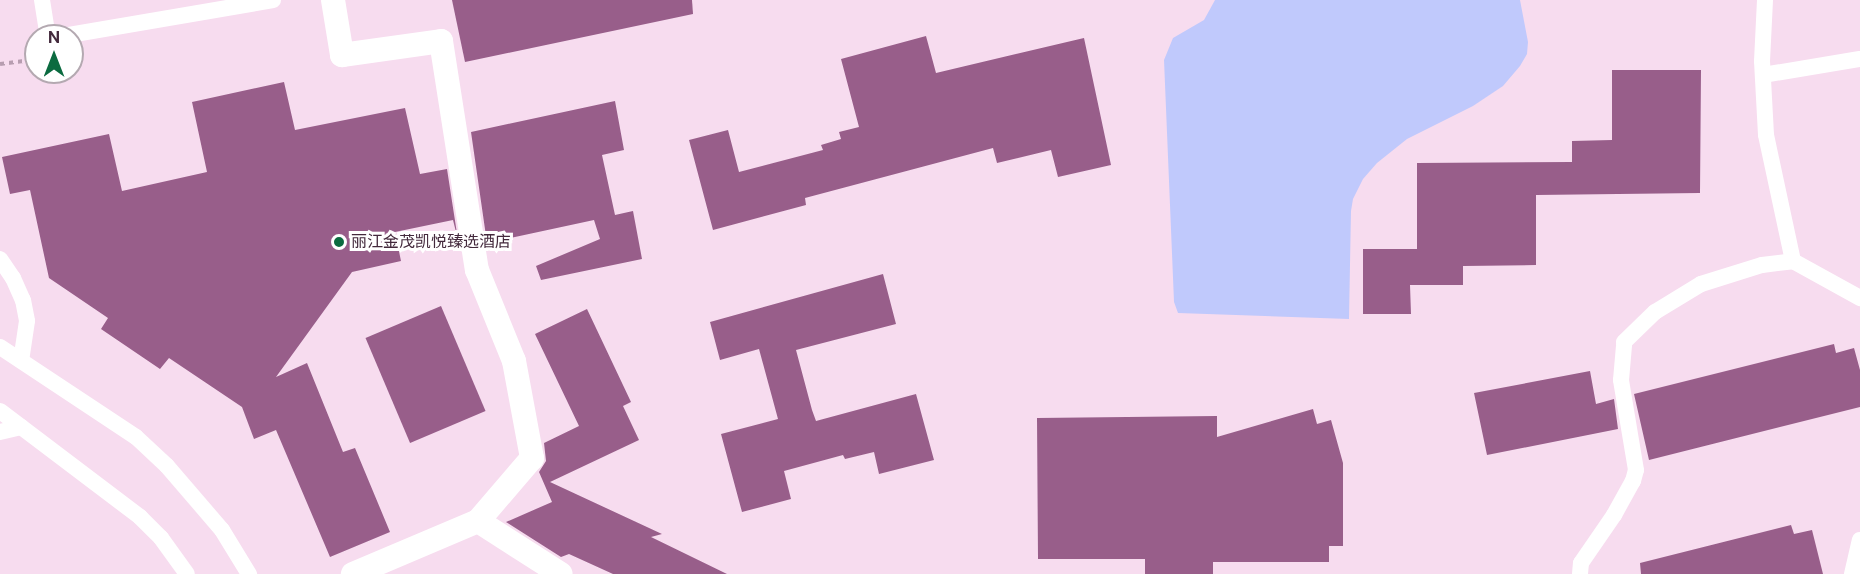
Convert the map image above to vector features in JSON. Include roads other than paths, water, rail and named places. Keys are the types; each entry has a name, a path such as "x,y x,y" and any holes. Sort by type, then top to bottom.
{"street":[{"path":"333,0 342,55 441,41 477,270 514,361 532,458 478,521 353,574"},
{"path":"478,521 561,574"}],"lane":[{"path":"42,0 46,24"},
{"path":"84,32 273,0"},
{"path":"1765,0 1763,75 1766,135 1793,261"},
{"path":"1763,75 1860,59"},
{"path":"0,259 13,278 23,300 27,321 21,361"},
{"path":"1580,574 1581,563 1614,515 1633,481 1636,470 1621,380 1624,342 1654,312 1701,284 1752,268 1793,261 1860,298"},
{"path":"0,347 135,437 167,466 222,530 249,574"},
{"path":"0,411 140,517 161,538 188,574"},
{"path":"0,432 21,427"},
{"path":"1852,574 1860,540"}],"water":[{"path":"1215,0 1520,0 1528,42 1527,54 1503,86 1473,106 1407,139 1377,163 1363,179 1353,199 1351,211 1349,319 1178,313 1174,302 1164,60 1173,38 1204,20"}],"place":[{"name":"丽江金茂凯悦臻选酒店","path":"339,242"}]}
